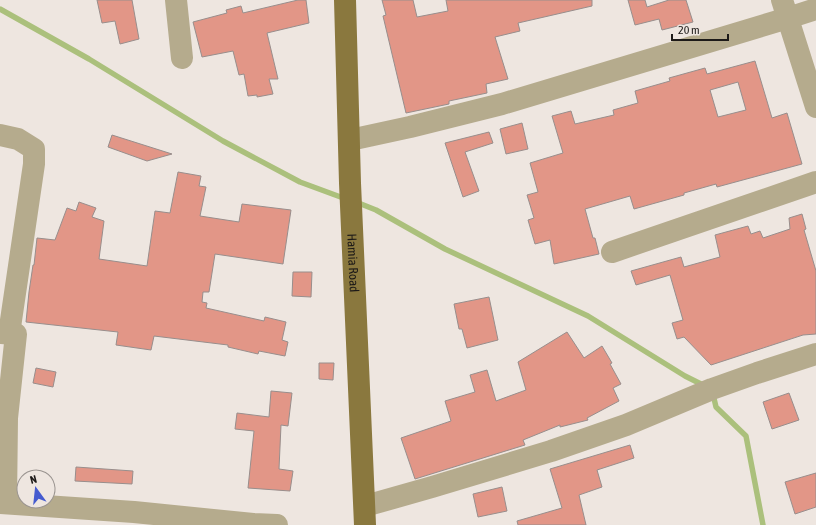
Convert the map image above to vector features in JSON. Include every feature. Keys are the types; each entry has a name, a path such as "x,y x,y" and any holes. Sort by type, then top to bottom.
{"main road":[{"name":"Hamia Road","path":"346,0 350,183 365,515"}],"street":[{"path":"176,0 182,58"},
{"path":"785,9 816,107"},
{"path":"350,140 502,104 785,9 816,9"},
{"path":"0,135 18,139 34,149 34,164 4,334 16,334 7,418 3,503 134,512 277,525"},
{"path":"612,252 816,182"},
{"path":"365,515 432,487 551,451 626,425 712,389 816,354"}],"building":[{"path":"97,0 132,0 139,39 120,44 115,21 102,23"},
{"path":"298,0 306,0 309,23 267,33 278,79 269,79 273,94 257,97 257,95 248,96 244,74 239,75 233,51 202,57 193,22 227,13 226,10 241,6 243,13"},
{"path":"382,0 413,0 417,17 448,11 446,0 592,0 592,6 518,23 520,31 495,37 508,79 486,84 487,93 449,101 449,104 406,113 383,16 386,15"},
{"path":"628,0 645,0 647,7 669,0 686,0 693,22 662,30 659,19 635,25"},
{"path":"755,61 772,118 787,113 802,164 717,187 716,184 634,209 630,196 585,209 599,254 554,264 550,240 535,244 528,220 534,218 527,195 538,192 530,163 563,153 552,116 571,111 575,124 614,115 613,110 638,103 635,91 670,81 669,78 705,68 707,74","holes":["738,82 746,110 718,117 710,90"]},
{"path":"522,123 528,149 506,154 500,129"},
{"path":"489,132 493,143 465,152 479,191 463,197 445,143"},
{"path":"112,135 172,154 147,161 108,147"},
{"path":"178,172 201,176 199,186 206,187 200,216 239,222 242,204 291,210 283,264 215,254 209,292 203,292 202,302 207,303 206,308 264,321 265,317 286,322 282,340 288,342 285,356 259,351 258,354 228,347 228,345 154,336 151,350 116,345 118,332 26,322 37,238 55,240 67,208 76,211 79,202 96,208 92,217 104,221 99,259 147,266 155,211 170,213"},
{"path":"802,214 806,229 804,230 816,271 816,334 803,335 711,365 684,337 677,339 672,323 683,320 670,275 636,285 631,271 681,257 684,267 720,257 715,235 748,226 751,234 760,231 763,238 790,229 789,218"},
{"path":"293,272 312,272 311,297 292,296"},
{"path":"489,297 498,340 467,348 462,329 459,329 454,304"},
{"path":"567,332 584,358 602,346 612,363 610,364 621,384 613,388 619,401 587,418 588,420 560,427 560,425 523,440 525,445 415,479 401,438 451,421 445,401 475,392 470,375 487,370 496,401 526,390 518,362"},
{"path":"319,363 334,363 333,380 319,379"},
{"path":"36,368 56,372 53,387 33,383"},
{"path":"271,391 292,393 288,426 281,425 279,469 293,471 290,491 248,488 254,431 235,429 237,413 269,417"},
{"path":"789,393 799,420 772,429 763,402"},
{"path":"630,445 634,458 597,470 602,487 579,495 586,525 518,525 517,521 562,508 550,469"},
{"path":"76,467 133,471 132,484 75,481"},
{"path":"816,473 816,507 795,514 785,482"},
{"path":"502,487 507,511 478,517 473,494"}],"waterway":[{"path":"0,9 89,59 223,141 300,182 346,199"},
{"path":"356,202 376,210 445,249 588,316 685,376 705,386"},
{"path":"713,394 716,407 746,436 763,525"}]}
